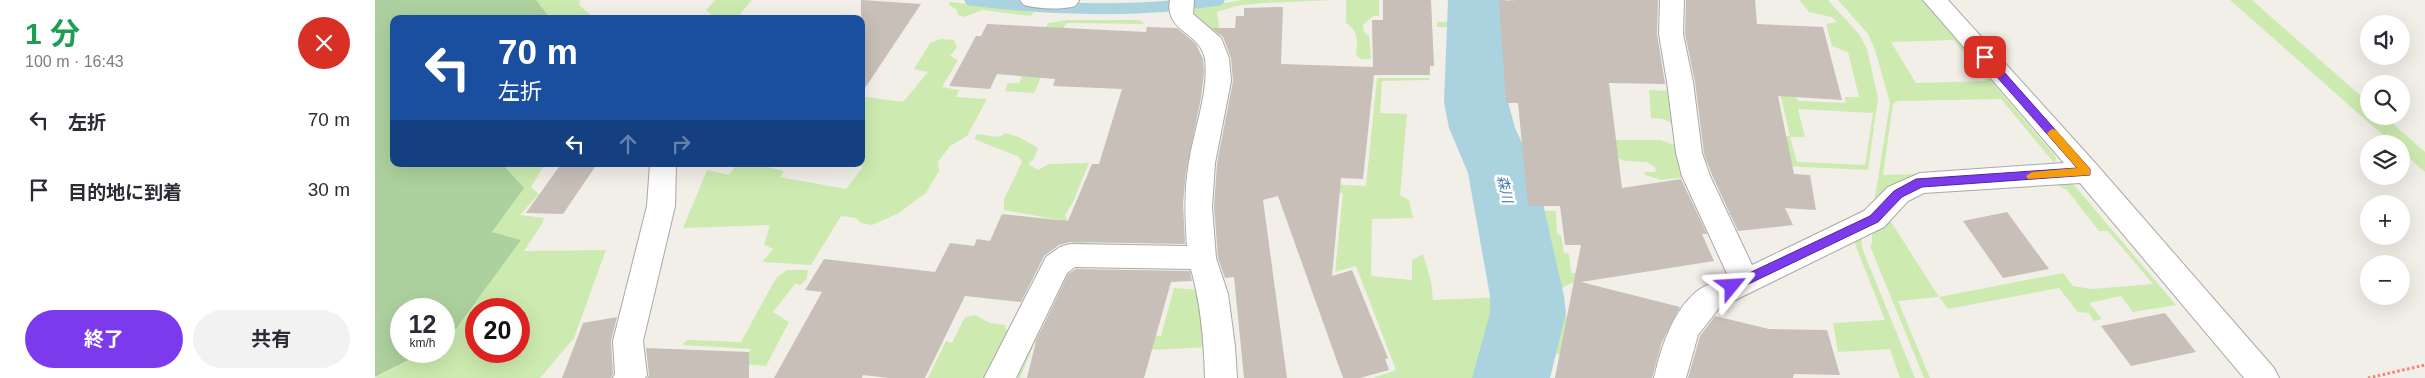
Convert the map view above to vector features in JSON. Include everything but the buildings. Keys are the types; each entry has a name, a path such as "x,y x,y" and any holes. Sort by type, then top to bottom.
{"street":[{"path":"1032,0 1067,2"},
{"path":"1672,0 1671,34 1689,153 1696,176 1744,280"},
{"path":"1935,0 2087,172 2263,378"},
{"path":"1181,5 1183,18 1212,44 1217,58 1218,81 1202,163 1198,207 1202,258 1213,294 1220,346 1221,378"},
{"path":"629,378 631,375 628,341 661,206 663,167"},
{"path":"1669,378 1681,336 1694,312 1708,299 1874,219 1898,194 1921,182 2087,172"},
{"path":"1000,378 1056,265 1070,255 1202,258"}],"path":[{"path":"2367,378 2425,365"}],"green space":[{"path":"375,0 536,0 548,15 390,15 390,167 505,167 524,188 492,232 521,240 479,298 465,298 465,316 455,330 455,298 390,298 390,363 403,363 375,377"},
{"path":"536,0 580,0 579,5 590,15 548,15"},
{"path":"715,0 752,0 739,15 710,15 706,10"},
{"path":"1243,0 1334,0 1236,6 1217,12 1220,34 1213,36 1192,18 1192,11 1201,7"},
{"path":"1346,0 1379,0 1379,16 1373,16 1363,25 1364,32 1369,36 1371,59 1361,59 1356,55 1357,41 1355,33 1346,23"},
{"path":"1462,0 1471,0 1470,102 1476,128 1496,172 1519,298 1519,308 1501,378 1373,378 1396,370 1356,266 1335,272 1343,193 1290,190 1292,182 1366,186 1377,78 1429,78 1429,80 1382,81 1380,113 1407,114 1400,195 1409,200 1413,218 1372,219 1371,276 1412,280 1412,260 1423,254 1431,281 1433,300 1506,297 1497,228 1481,161 1467,134 1457,87 1456,63 1462,63 1463,27 1437,27 1437,22 1464,21"},
{"path":"1799,0 1828,0 1859,34 1867,49 1878,98 1868,170 1697,162 1695,155 1761,135 1790,136 1778,84 1786,86 1799,101 1846,103 1845,97 1859,97 1848,52 1832,46 1826,24 1837,22 1832,17 1809,12","holes":["1798,109 1873,113 1865,165 1797,162 1790,137 1805,137"]},
{"path":"1838,0 1922,0 2056,157 2055,164 2001,99 1898,101 1893,104 1883,175 1916,174 1901,180 1873,209 1890,103 1875,50 1868,34","holes":["1953,40 1987,81 1916,83 1891,42"]},
{"path":"2230,0 2252,0 2360,95 2360,115"},
{"path":"950,2 1034,12 1031,16 983,10 964,17 958,15 957,10 948,4"},
{"path":"1483,9 1490,9 1492,47 1496,70 1481,71"},
{"path":"1067,20 1139,20 1145,24 1067,23 1034,93 1005,91 1008,83 1019,83 1048,23"},
{"path":"940,39 954,40 957,47 950,56 958,60 942,87 959,90 956,97 987,99 967,136 950,146 938,162 939,171 926,193 897,214 872,225 861,223 856,218 841,216 811,265 762,262 773,249 764,245 770,225 683,228 707,170 729,175 735,167 767,167 784,171 780,177 846,189 863,167 865,167 865,97 903,102 928,72 914,69 930,43"},
{"path":"1649,90 1674,91 1677,126 1663,119 1651,118"},
{"path":"2371,125 2394,125 2406,135 2383,135"},
{"path":"1006,133 1019,137 1038,148 1034,159 1028,164 1038,170 1049,164 1089,163 1073,202 1065,215 1077,240 1088,243 1130,245 1132,250 1077,246 1064,236 1060,220 1004,210 1004,199 1022,162 1019,157 974,139 977,134 998,137"},
{"path":"2410,139 2425,152 2425,172 2410,159"},
{"path":"1571,140 1660,140 1680,147 1688,177 1661,180 1645,175 1644,172 1656,172 1655,167 1647,162 1625,161"},
{"path":"505,167 543,167 531,187 539,194 520,215 544,218 524,251 606,250 574,338 540,378 375,378 404,363 455,363 455,330 465,316 465,363 530,363 530,298 478,298 520,240 492,232"},
{"path":"2064,182 2074,185 2176,305 2133,312 2121,296 2089,303 2102,319 2094,321 2089,313 2078,312 2059,288 1948,309 1939,297 2063,273 2073,286 2092,289 2153,284 2108,231 2099,231 2067,190 2053,183"},
{"path":"1522,198 1524,210 1556,211 1557,234 1561,235 1564,253 1569,254 1571,273 1590,273 1533,304 1512,204 1516,204 1515,199"},
{"path":"1888,217 1939,297 1898,301 1930,378 1924,378 1870,246 1872,244 1872,230"},
{"path":"1862,234 1862,248 1915,378 1900,378 1890,349 1838,352 1833,323 1885,320 1853,239"},
{"path":"787,270 808,270 807,278 801,285 795,284 773,312 789,322 766,366 742,364 751,349 682,345 687,340 741,342 776,278"},
{"path":"1174,288 1201,290 1209,347 1129,351 1087,342 1035,342 1020,378 1008,378 1032,330 1059,333 1063,328 1161,336"},
{"path":"1541,309 1601,325 1595,365 1537,348 1528,378 1520,378 1537,316"},
{"path":"975,315 990,323 1006,325 1005,329 1013,330 990,378 928,378 946,341 952,343 965,317"}],"waterway":[{"name":"森川","path":"970,0 1094,9 1157,7 1219,0"},
{"name":"森川","path":"1477,0 1476,102 1482,128 1502,173 1527,296 1528,313 1511,378"}],"slow traffic":[{"path":"2032,176 2087,172 2052,133"}],"route":[{"path":"1732,286 1874,219 1898,194 1921,182 2087,172 1985,57"}]}
